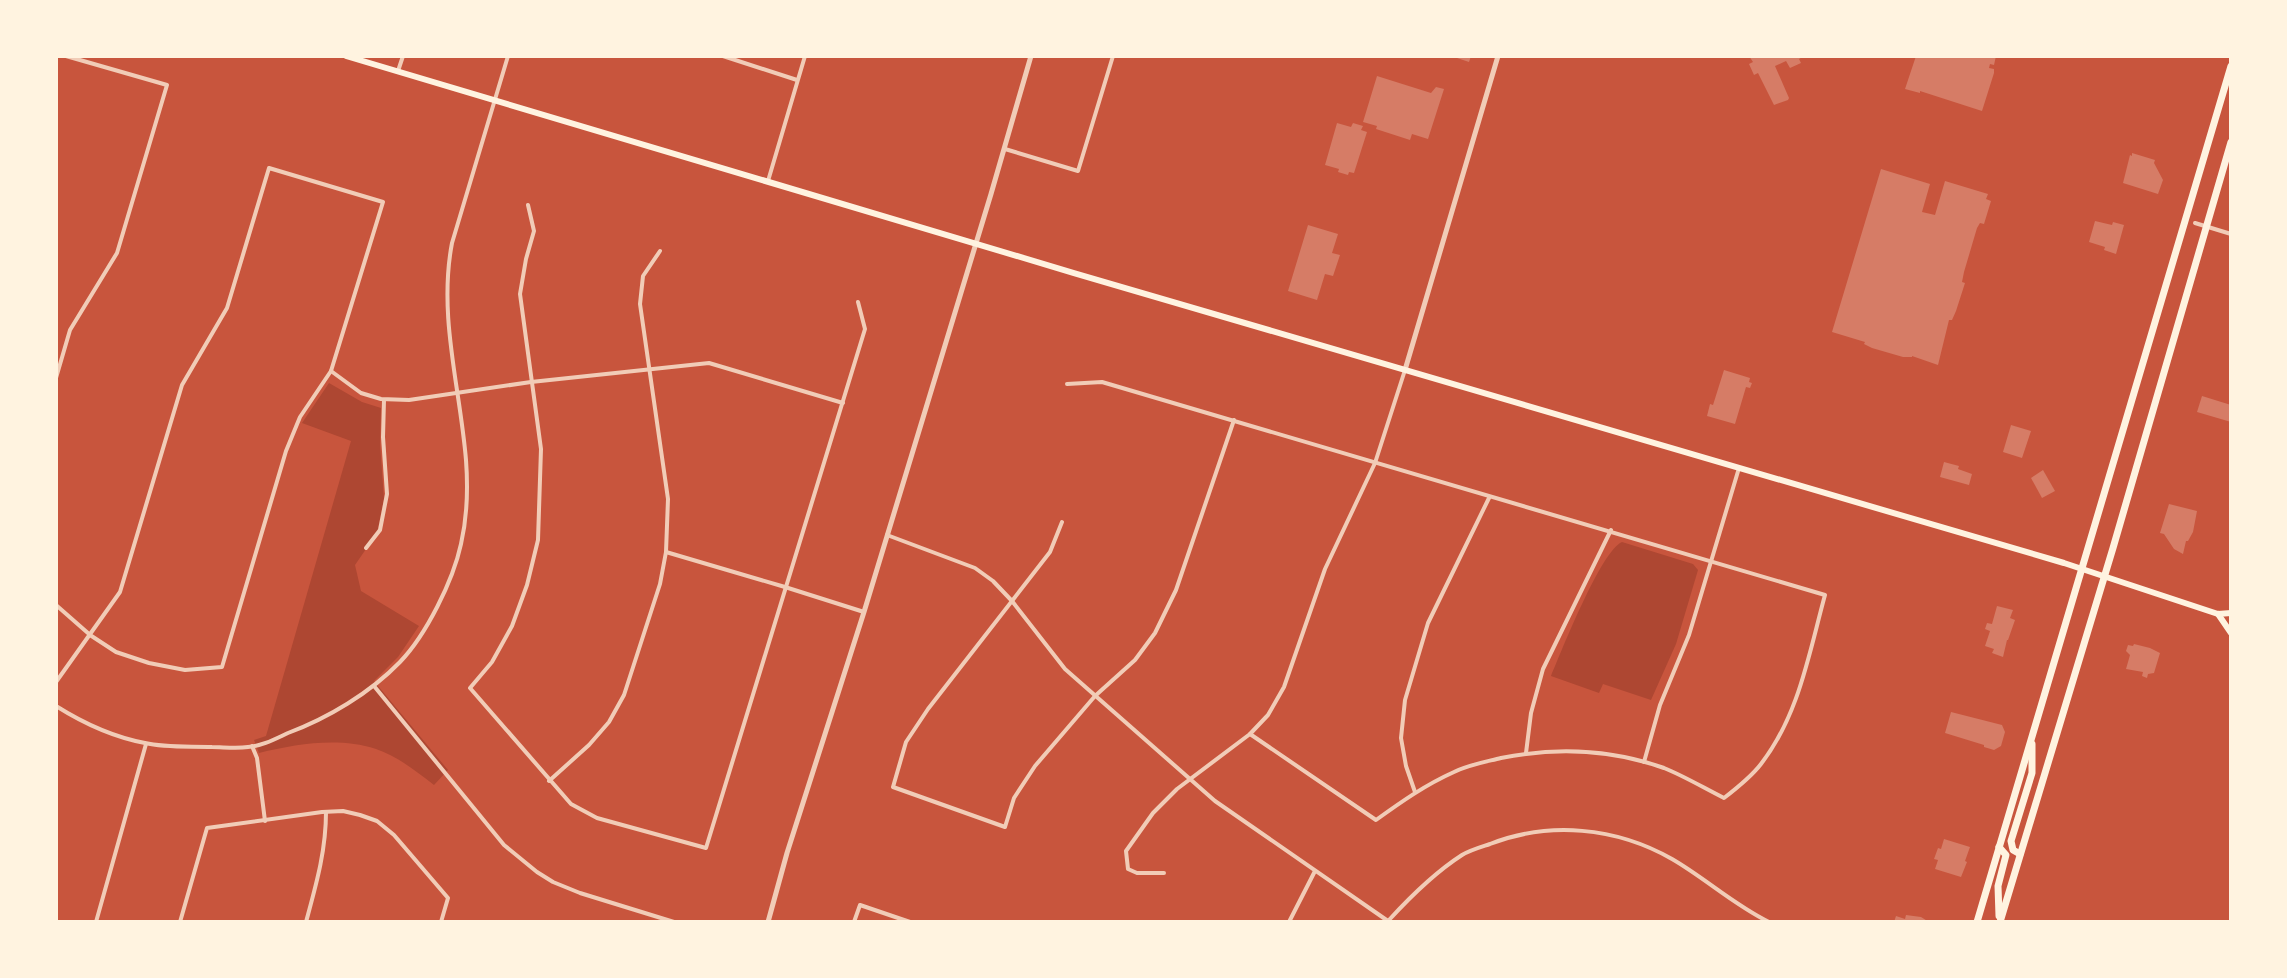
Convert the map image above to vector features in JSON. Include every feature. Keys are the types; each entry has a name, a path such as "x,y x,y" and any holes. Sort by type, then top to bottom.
{"main road":[{"path":"346,56 2081,568 2218,614 2231,613"},
{"path":"1977,922 2231,66"},
{"path":"1999,922 2105,576 2231,142"},
{"path":"2218,614 2231,633"},
{"path":"2020,854 2013,850 2011,841 2032,773 2032,733"},
{"path":"1999,847 2006,855 1998,886 1999,922"}],"street":[{"path":"56,378 70,330 117,253 167,85 66,56"},
{"path":"398,71 403,56"},
{"path":"56,706 98,729 146,744 252,746 292,732 324,716 374,686 403,659 445,590 461,545 466,505 466,461 448,314 448,265 508,56"},
{"path":"723,56 798,80"},
{"path":"768,181 805,56"},
{"path":"768,922 977,243 1031,56"},
{"path":"1005,149 1078,171 1113,56"},
{"path":"1164,873 1137,873 1128,869 1126,851 1153,813 1189,780 1250,734 1268,715 1284,687 1325,569 1375,463 1498,56"},
{"path":"56,605 90,635 116,652 185,670 222,667 286,451 300,417 331,371 383,202 269,168 227,308 182,385 120,592 90,635 56,682"},
{"path":"528,205 534,231 520,294 541,449 538,540 527,585 512,626 492,662 470,688 571,804 597,818 706,848 865,329 858,302"},
{"path":"2195,223 2231,234"},
{"path":"549,781 609,722 624,695 660,584 666,552 668,499 640,304 643,276 660,251"},
{"path":"331,371 361,393 385,399 409,400 531,382 709,363 843,403"},
{"path":"1067,384 1102,382 1825,595 1794,708 1761,765 1724,798 1667,769 1644,762 1619,755 1565,750 1526,753 1457,770 1415,792 1376,820 1250,734"},
{"path":"366,548 380,530 387,494 383,437 385,399"},
{"path":"1062,522 1050,552 906,742 893,787 1005,827 1014,798 1035,766 1095,696 1135,660 1155,633 1176,590 1234,420"},
{"path":"1644,762 1660,705 1689,635 1739,467"},
{"path":"1415,792 1401,738 1405,700 1428,623 1489,497"},
{"path":"1526,753 1531,713 1543,669 1611,530"},
{"path":"887,535 975,568 993,581 1065,669 1189,780 1388,922 1414,893 1464,854 1522,832 1561,829 1613,835 1645,846 1672,859 1769,922"},
{"path":"666,552 864,612"},
{"path":"374,686 504,845 537,872 580,893 674,922"},
{"path":"96,922 146,744"},
{"path":"252,746 257,758 265,821"},
{"path":"180,922 207,828 343,811 377,821 394,835 448,898 441,922"},
{"path":"306,922 321,870 326,842 326,812"},
{"path":"1289,922 1315,871"},
{"path":"854,922 860,905 910,922"}],"shaded area":[{"path":"329,383 362,402 381,408 384,499 377,533 355,565 361,591 419,626 398,657 374,681 448,770 434,785 391,756 362,745 318,743 259,753 254,740 266,736 351,441 302,423"},
{"path":"1622,542 1693,564 1698,570 1676,644 1651,700 1603,684 1599,693 1551,676 1593,581 1613,549"}],"building":[{"path":"1451,56 1471,56 1469,62"},
{"path":"1749,56 1804,56 1799,59 1801,63 1790,68 1786,61 1775,66 1788,100 1774,105 1758,73 1754,75"},
{"path":"1916,56 1996,56 1994,65 1990,64 1989,68 1994,69 1994,73 1982,111 1905,89"},
{"path":"1377,76 1431,93 1436,87 1444,89 1428,139 1412,134 1410,140 1363,122"},
{"path":"1337,123 1363,126 1361,130 1367,132 1354,173 1349,172 1348,175 1325,165"},
{"path":"2132,153 2155,160 2163,180 2158,194 2123,183"},
{"path":"1881,169 1930,184 1922,212 1935,215 1945,181 1988,194 1986,199 1991,201 1984,224 1980,223 1977,228 1964,272 1962,282 1965,283 1956,311 1949,320 1938,365 1872,348 1865,342 1832,332"},
{"path":"2095,221 2124,225 2116,254 2089,242"},
{"path":"1308,225 1338,234 1332,253 1340,255 1333,276 1325,274 1317,300 1288,291"},
{"path":"1724,370 1750,378 1749,382 1752,383 1750,388 1746,387 1735,424 1707,416"},
{"path":"2202,396 2231,405 2231,422 2197,412"},
{"path":"2011,425 2031,431 2022,458 2003,452"},
{"path":"1944,462 1972,474 1969,485 1940,477"},
{"path":"2043,470 2055,491 2042,498 2031,478"},
{"path":"2169,504 2197,511 2193,532 2186,541 2183,554 2160,533"},
{"path":"1997,606 2013,610 2010,618 2015,620 2003,657 1985,646 1990,631 1985,629 1987,623 1992,624"},
{"path":"2134,644 2160,653 2154,673 2148,674 2147,678 2142,676 2143,672 2126,669 2130,655 2126,651 2128,645"},
{"path":"1951,712 2002,725 2005,732 2001,746 1994,750 1945,733"},
{"path":"1944,839 1970,847 1961,877 1935,869 1938,860 1934,859"},
{"path":"1906,915 1921,917 1929,922 1894,922 1896,916 1905,919"}]}
